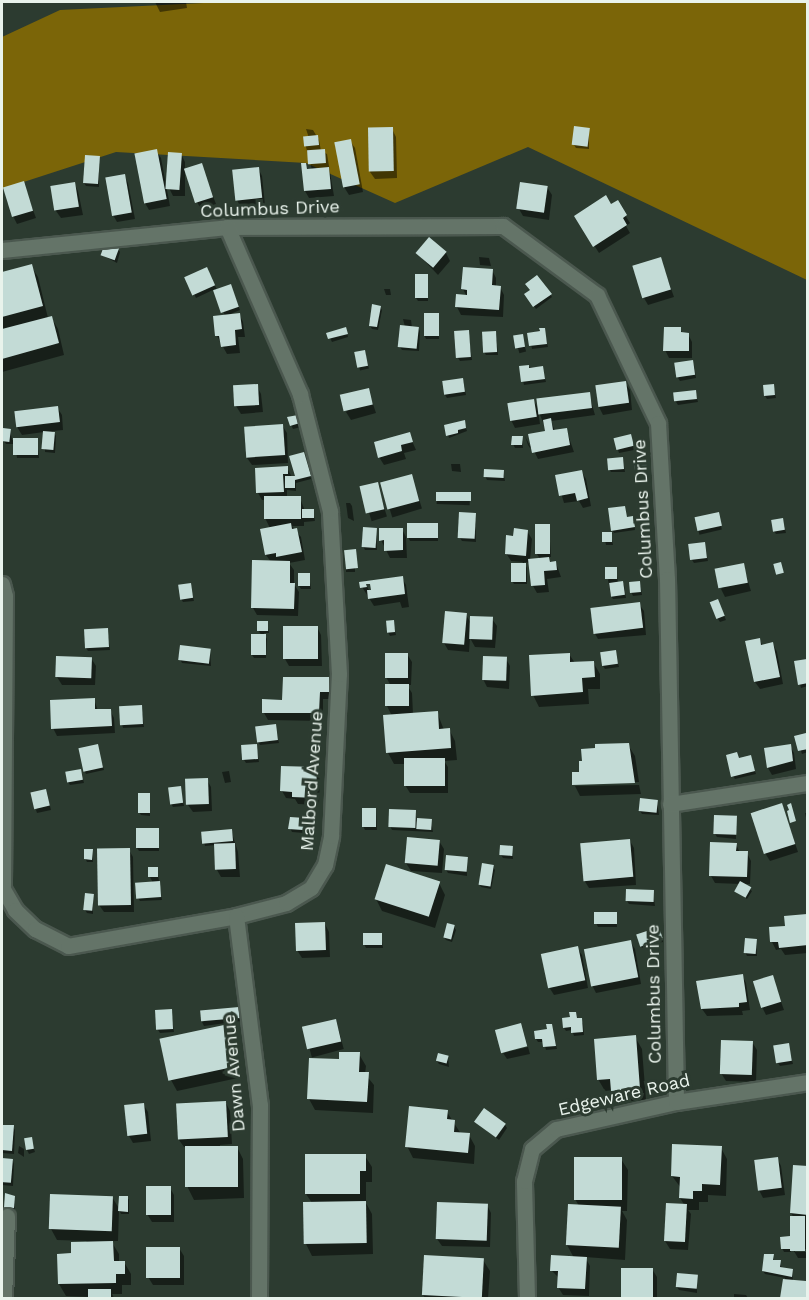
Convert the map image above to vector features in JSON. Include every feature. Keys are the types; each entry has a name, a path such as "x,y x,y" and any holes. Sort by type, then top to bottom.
{"street":[{"name":"Columbus Drive","path":"2,250 227,227 503,226 597,295 658,423 667,579 676,1102"},
{"name":"Malbord Avenue","path":"2,584 5,596 3,889 15,910 35,929 68,946 236,916 286,903 311,888 325,866 331,836 339,674 330,511 300,394 227,227"},
{"path":"670,804 807,783"},
{"name":"Dawn Avenue","path":"236,916 260,1105 259,1299"},
{"name":"Edgeware Road","path":"528,1299 524,1181 532,1149 556,1129 676,1102 807,1082"},
{"path":"4,1299 7,1216"}],"shaded area":[{"path":"224,2 807,2 807,280 528,147 395,203 306,163 116,152 2,189 2,37 60,10"}],"building":[{"path":"574,126 590,128 588,147 572,145"},
{"path":"368,127 393,127 394,171 369,171"},
{"path":"318,135 319,145 304,147 303,137"},
{"path":"351,139 360,184 343,187 334,142"},
{"path":"157,149 167,199 144,203 134,153"},
{"path":"325,149 326,163 308,164 307,150"},
{"path":"168,152 182,153 179,190 165,189"},
{"path":"85,155 100,156 98,184 83,183"},
{"path":"202,163 213,197 195,203 184,169"},
{"path":"301,163 306,163 307,169 329,167 331,189 304,191"},
{"path":"259,167 262,198 235,201 232,170"},
{"path":"125,174 132,212 112,216 105,177"},
{"path":"24,181 33,211 12,217 3,187"},
{"path":"75,182 79,207 54,211 50,186"},
{"path":"520,182 548,186 544,213 516,209"},
{"path":"606,195 611,204 618,200 627,215 623,218 627,225 593,247 574,216"},
{"path":"429,237 447,252 433,268 416,253"},
{"path":"105,243 119,248 115,260 101,255"},
{"path":"661,257 671,290 642,298 632,266"},
{"path":"32,264 43,306 2,317 2,272"},
{"path":"207,267 215,285 192,295 184,277"},
{"path":"463,267 493,269 492,285 501,286 499,310 455,307 456,294 467,295 467,290 461,289"},
{"path":"415,274 428,274 428,298 415,298"},
{"path":"537,275 552,294 533,307 524,294 530,290 525,284"},
{"path":"231,284 239,307 221,313 213,290"},
{"path":"372,304 381,306 377,327 369,326"},
{"path":"240,313 242,329 235,330 236,345 221,347 219,336 215,336 213,316"},
{"path":"424,313 439,313 439,336 424,336"},
{"path":"52,316 59,343 2,359 2,329"},
{"path":"400,325 419,327 417,349 398,347"},
{"path":"346,327 348,334 328,339 326,333"},
{"path":"664,327 681,327 681,332 689,333 689,351 663,351"},
{"path":"539,328 545,328 547,344 529,346 527,333 540,331"},
{"path":"469,330 471,357 456,358 454,331"},
{"path":"496,331 497,352 483,353 482,332"},
{"path":"523,334 525,347 515,348 513,336"},
{"path":"365,350 368,366 357,368 354,352"},
{"path":"693,360 695,375 676,377 674,363"},
{"path":"529,365 529,368 543,366 545,379 521,382 519,366"},
{"path":"463,378 465,392 444,395 442,381"},
{"path":"626,381 629,403 598,407 595,385"},
{"path":"258,384 259,405 234,406 233,385"},
{"path":"774,384 775,395 764,396 763,385"},
{"path":"369,388 373,405 344,411 340,395"},
{"path":"696,390 697,399 674,401 673,392"},
{"path":"590,392 592,408 538,414 536,399"},
{"path":"534,399 537,417 510,421 507,403"},
{"path":"58,406 60,422 16,427 14,411"},
{"path":"298,415 300,423 290,426 287,417"},
{"path":"551,418 553,430 567,428 570,445 532,453 528,434 545,431 543,420"},
{"path":"465,420 466,428 446,436 444,425"},
{"path":"283,424 285,455 246,458 244,427"},
{"path":"3,428 11,429 9,442 2,441"},
{"path":"43,431 55,432 53,450 41,449"},
{"path":"410,432 413,442 401,445 402,451 378,458 374,442"},
{"path":"631,434 634,446 616,450 614,438"},
{"path":"512,436 523,436 522,445 511,445"},
{"path":"13,438 38,438 38,455 13,455"},
{"path":"304,452 311,476 295,480 295,488 285,488 285,476 295,476 289,456"},
{"path":"646,456 647,469 635,470 634,457"},
{"path":"623,457 624,469 608,470 607,458"},
{"path":"288,466 288,474 283,474 284,492 256,493 255,468"},
{"path":"484,469 504,470 504,478 484,477"},
{"path":"582,470 588,498 577,501 575,493 559,496 555,475"},
{"path":"412,474 419,501 387,510 380,483"},
{"path":"378,482 384,509 366,514 359,486"},
{"path":"436,492 471,492 471,501 436,501"},
{"path":"264,496 301,496 301,519 264,519"},
{"path":"625,506 627,517 633,516 635,527 611,531 608,508"},
{"path":"302,509 314,509 314,518 302,518"},
{"path":"648,509 651,526 641,527 638,511"},
{"path":"459,512 476,513 475,539 458,538"},
{"path":"719,512 722,526 697,531 695,517"},
{"path":"783,518 785,530 773,532 771,520"},
{"path":"291,523 292,529 297,528 302,552 276,557 276,553 265,555 260,529"},
{"path":"407,523 438,523 438,538 407,538"},
{"path":"535,524 550,524 550,554 535,554"},
{"path":"363,527 377,528 376,548 362,547"},
{"path":"379,528 403,528 403,550 384,551 384,540 379,541"},
{"path":"514,528 528,530 526,556 505,554 506,535 513,536"},
{"path":"602,532 612,532 612,542 602,542"},
{"path":"705,542 707,558 690,560 688,544"},
{"path":"356,549 358,568 346,569 344,550"},
{"path":"549,557 550,562 556,561 557,570 544,571 545,585 531,586 528,559"},
{"path":"252,560 290,561 290,583 295,583 294,609 251,608"},
{"path":"781,562 784,573 776,575 773,564"},
{"path":"511,563 526,563 526,582 511,582"},
{"path":"744,563 748,583 718,588 715,569"},
{"path":"605,567 617,567 617,579 605,579"},
{"path":"298,573 310,573 310,586 298,586"},
{"path":"403,576 405,594 368,599 367,590 371,590 370,584 360,588 359,582"},
{"path":"623,581 625,595 611,597 609,583"},
{"path":"640,581 641,592 630,593 629,582"},
{"path":"191,583 193,598 180,600 178,585"},
{"path":"718,599 725,616 716,619 710,602"},
{"path":"640,602 643,628 594,634 590,608"},
{"path":"445,611 467,613 464,645 442,643"},
{"path":"470,616 493,617 492,640 469,639"},
{"path":"394,620 395,632 387,633 386,621"},
{"path":"257,621 268,621 268,631 257,631"},
{"path":"283,626 318,626 318,659 283,659"},
{"path":"108,628 109,647 85,648 84,629"},
{"path":"251,634 266,634 266,655 251,655"},
{"path":"760,638 761,645 773,642 780,677 754,682 745,641"},
{"path":"180,645 211,649 209,664 178,660"},
{"path":"616,650 618,664 602,666 600,652"},
{"path":"385,653 408,653 408,678 385,678"},
{"path":"570,653 570,662 594,661 595,677 582,678 583,692 531,696 529,655"},
{"path":"56,656 92,657 91,678 55,677"},
{"path":"483,656 507,657 506,681 482,680"},
{"path":"807,659 808,683 798,685 794,661"},
{"path":"283,677 329,677 329,692 320,692 319,713 262,713 262,699 282,700"},
{"path":"385,684 409,684 409,706 385,706"},
{"path":"95,698 95,709 111,709 112,726 51,729 50,700"},
{"path":"142,705 143,724 120,725 119,706"},
{"path":"438,711 439,729 450,728 451,748 386,753 383,715"},
{"path":"276,724 278,740 257,742 255,727"},
{"path":"806,733 808,749 798,751 794,736"},
{"path":"629,743 635,783 572,785 572,772 579,772 579,761 582,761 581,749 595,748 595,744"},
{"path":"98,744 103,767 83,772 78,748"},
{"path":"257,744 258,759 242,760 241,745"},
{"path":"791,744 793,761 767,768 764,748"},
{"path":"737,752 739,758 751,755 755,771 731,777 726,755"},
{"path":"404,758 445,758 445,786 404,786"},
{"path":"281,766 317,767 316,798 292,797 292,792 280,791"},
{"path":"81,769 83,780 67,783 65,772"},
{"path":"208,778 209,804 186,805 185,779"},
{"path":"181,786 183,803 170,804 168,788"},
{"path":"46,789 50,806 34,809 30,793"},
{"path":"138,793 150,793 150,813 138,813"},
{"path":"640,798 658,800 657,813 639,811"},
{"path":"782,803 795,844 764,854 751,813"},
{"path":"791,803 796,821 790,823 787,805"},
{"path":"362,808 376,808 376,827 362,827"},
{"path":"389,809 416,810 415,828 388,827"},
{"path":"714,815 737,816 736,835 713,834"},
{"path":"290,817 305,818 303,830 288,829"},
{"path":"417,818 432,819 431,830 416,829"},
{"path":"136,828 159,828 159,848 136,848"},
{"path":"232,829 233,841 202,844 201,832"},
{"path":"407,837 440,840 438,866 405,863"},
{"path":"630,839 633,877 584,881 580,843"},
{"path":"710,842 737,843 736,851 748,851 747,877 709,876"},
{"path":"235,843 236,869 215,870 214,844"},
{"path":"500,845 513,846 512,856 499,855"},
{"path":"130,848 131,905 98,906 97,849"},
{"path":"84,849 93,849 92,860 84,859"},
{"path":"446,855 468,857 467,872 445,870"},
{"path":"482,863 494,865 490,887 479,885"},
{"path":"386,864 440,882 429,917 375,899"},
{"path":"148,867 158,867 158,877 148,877"},
{"path":"160,881 161,897 136,899 135,883"},
{"path":"740,881 751,887 746,898 734,891"},
{"path":"626,889 654,890 654,902 626,901"},
{"path":"85,893 94,894 92,911 83,910"},
{"path":"594,912 617,912 617,924 594,924"},
{"path":"807,914 808,945 779,948 778,942 770,942 769,927 785,926 784,916"},
{"path":"325,922 326,950 296,951 295,923"},
{"path":"447,923 455,925 451,939 443,938"},
{"path":"659,927 663,939 640,947 636,934"},
{"path":"363,933 382,933 382,945 363,945"},
{"path":"745,938 757,939 756,954 744,953"},
{"path":"631,940 638,977 591,986 584,949"},
{"path":"578,946 585,980 548,988 541,954"},
{"path":"743,974 747,1002 739,1003 739,1007 701,1009 696,981"},
{"path":"773,975 781,1002 761,1008 753,981"},
{"path":"239,1007 240,1018 201,1021 200,1010"},
{"path":"172,1009 173,1029 156,1030 155,1010"},
{"path":"569,1012 576,1012 577,1018 582,1018 583,1032 571,1033 571,1027 563,1028 562,1018 570,1017"},
{"path":"336,1019 341,1041 307,1049 302,1027"},
{"path":"521,1023 527,1046 501,1053 495,1030"},
{"path":"546,1024 552,1024 556,1046 543,1047 542,1039 535,1039 534,1031 547,1029"},
{"path":"224,1025 233,1067 168,1081 159,1039"},
{"path":"636,1035 640,1089 611,1091 610,1079 597,1080 594,1039"},
{"path":"721,1040 753,1041 752,1075 720,1074"},
{"path":"789,1043 792,1061 776,1063 773,1046"},
{"path":"339,1052 360,1052 359,1072 369,1072 367,1102 307,1099 309,1058 339,1059"},
{"path":"438,1053 449,1056 447,1064 436,1061"},
{"path":"226,1101 228,1137 178,1140 176,1104"},
{"path":"144,1103 147,1134 127,1136 124,1105"},
{"path":"409,1106 448,1110 447,1119 455,1120 454,1132 470,1133 468,1153 405,1147"},
{"path":"484,1108 506,1124 496,1138 474,1122"},
{"path":"2,1125 14,1125 12,1151 2,1150"},
{"path":"32,1137 34,1149 26,1150 24,1138"},
{"path":"672,1144 722,1146 720,1185 702,1184 702,1191 693,1191 693,1199 679,1198 680,1177 671,1176"},
{"path":"185,1146 238,1146 238,1187 185,1187"},
{"path":"305,1154 366,1154 366,1171 360,1171 360,1194 305,1194"},
{"path":"574,1157 622,1157 622,1200 574,1200"},
{"path":"778,1157 782,1188 758,1191 754,1160"},
{"path":"2,1158 13,1159 11,1183 2,1182"},
{"path":"793,1165 808,1166 808,1215 790,1213"},
{"path":"146,1186 171,1186 171,1215 146,1215"},
{"path":"5,1193 15,1196 14,1208 4,1208"},
{"path":"50,1194 113,1196 112,1231 49,1229"},
{"path":"119,1196 128,1196 128,1212 118,1211"},
{"path":"366,1201 367,1243 304,1244 303,1202"},
{"path":"437,1202 488,1204 487,1241 436,1239"},
{"path":"666,1203 687,1204 685,1242 664,1241"},
{"path":"568,1204 621,1207 619,1248 566,1245"},
{"path":"790,1216 805,1216 805,1251 790,1251"},
{"path":"790,1236 790,1249 781,1249 780,1237"},
{"path":"113,1241 114,1261 125,1261 125,1274 116,1274 116,1283 58,1284 57,1254 71,1253 71,1242"},
{"path":"146,1247 180,1247 180,1278 146,1278"},
{"path":"764,1254 774,1254 773,1260 781,1260 780,1267 793,1269 792,1277 762,1271"},
{"path":"424,1255 484,1258 482,1298 422,1295"},
{"path":"551,1255 587,1257 585,1289 557,1288 558,1271 550,1271"},
{"path":"621,1268 653,1268 653,1298 621,1298"},
{"path":"677,1273 698,1275 697,1289 676,1287"},
{"path":"783,1279 806,1281 808,1295 805,1298 780,1298"},
{"path":"88,1289 111,1289 111,1298 88,1298"}]}
